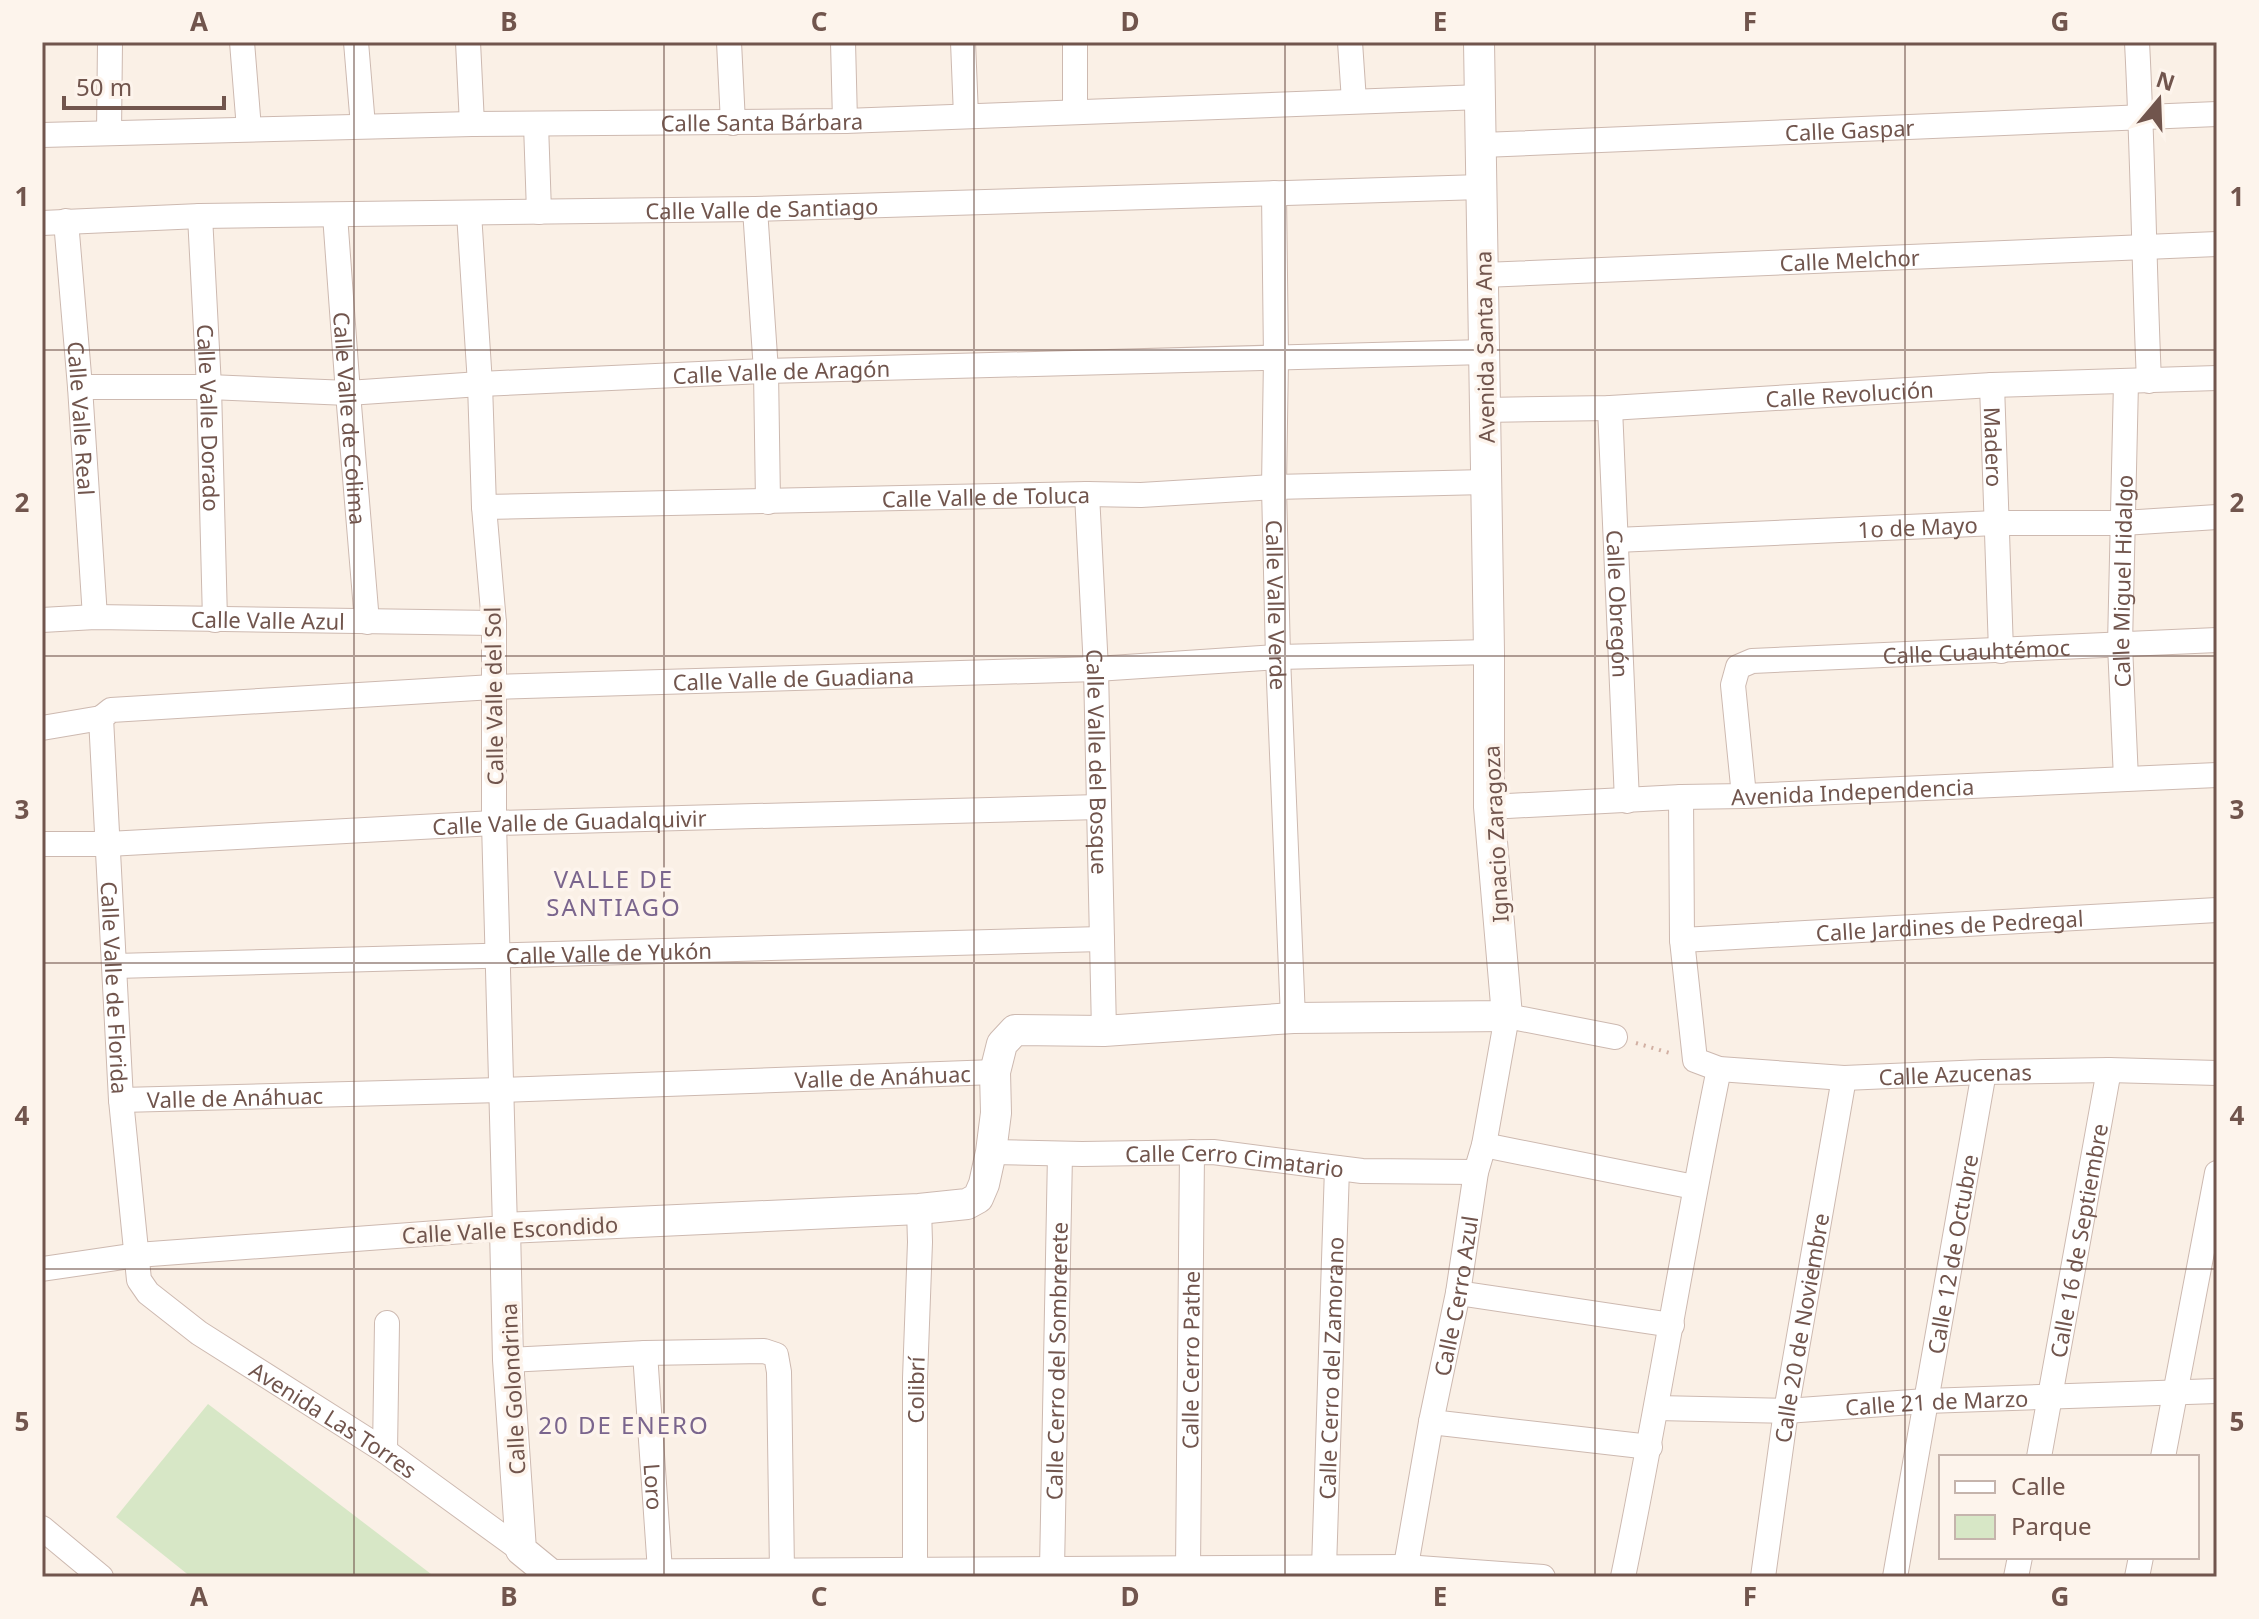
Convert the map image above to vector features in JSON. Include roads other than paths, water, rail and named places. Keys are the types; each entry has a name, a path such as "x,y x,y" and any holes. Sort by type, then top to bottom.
{"street":[{"path":"109,133 110,42"},
{"path":"242,42 249,129"},
{"path":"356,42 363,126"},
{"path":"468,42 472,124"},
{"path":"729,42 733,123"},
{"path":"843,42 845,121"},
{"path":"963,42 966,116"},
{"path":"1075,42 1075,112"},
{"path":"1350,42 1354,101"},
{"name":"Avenida Santa Ana","path":"1479,42 1489,652"},
{"name":"Calle Miguel Hidalgo","path":"2126,779 2120,645 2123,523 2138,382 2143,246 2137,42"},
{"name":"Calle Santa Bárbara","path":"42,135 472,124 845,121 1481,97"},
{"name":"Calle Gaspar","path":"1482,145 2217,114"},
{"path":"536,124 539,212"},
{"name":"Calle Valle de Santiago","path":"54,222 200,216 755,209 1481,187"},
{"name":"Calle Valle Verde","path":"1274,193 1274,487 1293,1018"},
{"path":"755,209 766,371 768,502"},
{"name":"Calle Valle del Sol","path":"469,213 484,507 494,623 494,823 505,1228"},
{"name":"Calle Valle de Colima","path":"335,215 367,622"},
{"name":"Calle Valle Dorado","path":"200,216 209,387 215,620"},
{"name":"Calle Valle Real","path":"54,222 80,387 95,617"},
{"name":"Calle Melchor","path":"1484,275 2217,244"},
{"name":"Calle Valle de Aragón","path":"80,387 209,387 348,393 766,371 1485,352"},
{"name":"Calle Revolución","path":"1484,410 1610,408 1992,385 2217,378"},
{"name":"Madero","path":"1992,385 2001,651"},
{"name":"Calle Obregón","path":"1610,408 1627,801"},
{"name":"Calle Valle de Toluca","path":"484,507 1141,495 1274,487 1486,482"},
{"name":"Calle Valle del Bosque","path":"1087,494 1096,669 1104,1031"},
{"name":"1o de Mayo","path":"1616,540 1996,523 2123,523 2217,517"},
{"name":"Calle Valle Azul","path":"42,620 95,617 494,623"},
{"name":"Calle Cuauhtémoc","path":"1744,796 1733,685 1738,667 1752,661 2217,640"},
{"name":"Calle Valle de Guadiana","path":"42,728 101,718 111,710 493,687 1096,669 1278,657 1489,652"},
{"name":"Ignacio Zaragoza","path":"1489,652 1489,807 1507,1016"},
{"name":"Calle Valle de Florida","path":"101,718 121,1100 137,1255"},
{"name":"Avenida Independencia","path":"1489,807 2217,775"},
{"path":"1681,797 1682,940"},
{"name":"Calle Valle de Guadalquivir","path":"42,844 108,844 494,823 1099,807"},
{"name":"Calle Jardines de Pedregal","path":"1682,940 2217,910"},
{"name":"Calle Valle de Yukón","path":"115,966 1102,939"},
{"name":"Calle Azucenas","path":"1682,940 1695,1060 1719,1069 1844,1078 2109,1070 2217,1073"},
{"name":"Valle de Anáhuac","path":"121,1100 995,1072 1002,1044 1015,1030 1104,1031 1293,1018 1507,1016 1615,1037"},
{"name":"Calle Cerro Azul","path":"1404,1572 1507,1016"},
{"path":"1623,1577 1650,1447 1694,1187 1719,1069"},
{"name":"Calle 16 de Septiembre","path":"2039,1455 2109,1070"},
{"path":"991,1152 996,1113 995,1072"},
{"name":"Calle 12 de Octubre","path":"1895,1577 1984,1072"},
{"name":"Calle 20 de Noviembre","path":"1763,1577 1786,1411 1844,1078"},
{"path":"1484,1145 1694,1187"},
{"name":"Calle Cerro Cimatario","path":"991,1152 1213,1152 1362,1171 1476,1172"},
{"name":"Calle Valle Escondido","path":"42,1269 137,1255 505,1228 919,1209 967,1204 978,1198 991,1152"},
{"name":"Calle Cerro Pathe","path":"1188,1568 1192,1152"},
{"name":"Calle Cerro del Sombrerete","path":"1052,1569 1060,1154"},
{"name":"Calle Cerro del Zamorano","path":"1324,1568 1337,1168"},
{"path":"2163,1455 2217,1173"},
{"name":"Colibrí","path":"915,1570 919,1209"},
{"name":"Calle Golondrina","path":"505,1228 508,1360 521,1550"},
{"name":"Avenida Las Torres","path":"137,1255 139,1280 148,1293 199,1333 385,1451 551,1574"},
{"path":"1458,1293 1672,1325"},
{"path":"385,1451 387,1323"},
{"path":"508,1360 645,1353 764,1351 776,1355 779,1372 782,1571"},
{"name":"Loro","path":"645,1353 660,1571"},
{"name":"Calle 21 de Marzo","path":"1657,1408 1786,1411 1926,1401 2217,1391"},
{"path":"1431,1422 1650,1447"},
{"path":"42,1528 101,1577"},
{"path":"551,1574 1324,1568 1543,1577"}],"district":[{"name":"VALLE DE SANTIAGO","path":"614,892"},
{"name":"20 DE ENERO","path":"624,1424"}]}
